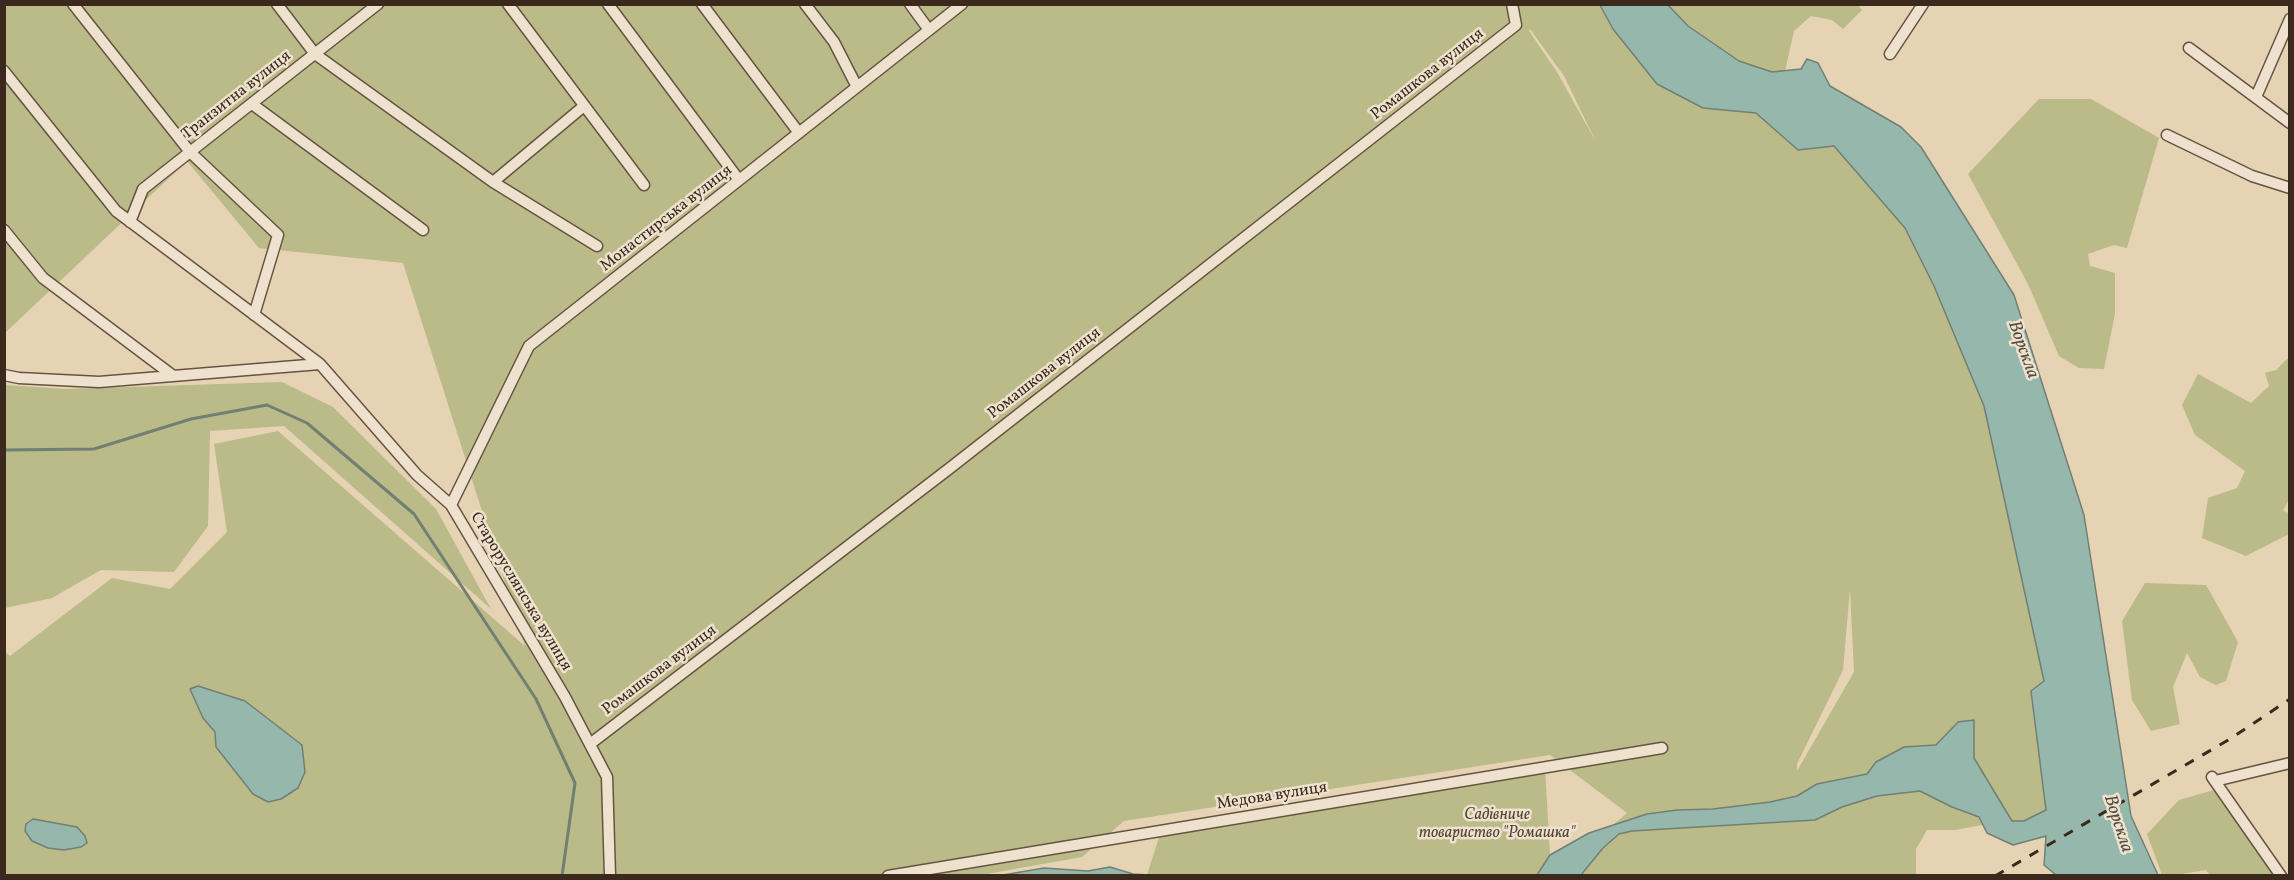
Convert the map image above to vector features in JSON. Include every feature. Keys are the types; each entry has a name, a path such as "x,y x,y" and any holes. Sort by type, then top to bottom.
{"street":[{"path":"73,4 190,152 278,235 254,315"},
{"path":"277,4 315,54 493,182 597,246"},
{"name":"Транзитна вулиця","path":"130,222 142,189 378,4"},
{"path":"508,4 644,185"},
{"path":"609,4 739,180"},
{"path":"702,4 799,133"},
{"path":"805,4 834,42 857,87"},
{"path":"910,4 929,30"},
{"name":"Монастирська вулиця","path":"451,505 529,346 962,4"},
{"name":"Ромашкова вулиця","path":"590,744 950,468 1516,25 1512,4"},
{"path":"1890,54 1923,4"},
{"path":"2256,97 2289,19"},
{"path":"2189,48 2289,123"},
{"name":"Староруслянська вулиця","path":"4,71 116,211 320,364 417,476 451,505 565,697 607,777 610,876"},
{"path":"252,104 423,230"},
{"path":"493,182 584,106"},
{"path":"2167,135 2252,176 2289,188"},
{"path":"4,230 43,278 172,375"},
{"path":"4,375 19,378 99,382 320,364"},
{"name":"Медова вулиця","path":"888,876 1662,748"},
{"path":"2281,876 2213,779 2289,763"}],"green space":[{"path":"1857,4 1862,10 1843,29 1832,20 1811,16 1794,31 1785,71 1772,72 1739,61 1688,26 1668,5"},
{"path":"5,5 1600,5 1613,29 1703,108 1756,113 1798,150 1834,146 1905,228 1934,286 1984,406 2044,682 2031,692 2046,810 2024,821 2012,822 1974,758 1974,721 1958,722 1936,745 1904,747 1876,762 1867,774 1817,784 1797,796 1770,802 1647,814 1613,825 1627,813 1550,755 1124,821 1082,857 981,875 5,875 5,652 10,656 112,578 170,589 227,532 214,444 278,431 525,646 403,263 259,248 187,161 5,333","holes":["1530,29 1564,76 1596,142 1557,72 1529,31","1850,589 1854,672 1797,771 1797,764 1843,670"]},
{"path":"2039,99 2091,99 2159,138 2127,248 2114,245 2088,254 2090,266 2115,273 2115,314 2104,369 2079,368 2059,356 2028,284 1968,174"},
{"path":"2289,357 2290,497 2283,511 2289,513 2289,534 2246,556 2202,538 2208,498 2237,488 2245,471 2195,435 2182,405 2198,374 2251,403 2269,386 2265,373 2276,370"},
{"path":"282,382 333,407 436,509 491,609 284,426 210,431 208,526 174,572 101,570 52,598 5,608 5,385 65,389"},
{"path":"2145,583 2206,585 2238,642 2226,681 2216,685 2200,677 2187,653 2173,687 2180,724 2151,731 2132,700 2122,621"},
{"name":"Садівниче товариство \"Ромашка\"","path":"1545,767 1550,855 1537,875 1147,875 1161,831"},
{"path":"2214,790 2274,875 2210,875 2206,870 2162,875 2147,834 2179,800"},
{"path":"1920,791 1979,817 1982,825 1955,830 1927,830 1916,849 1916,875 1581,876 1603,848 1619,834 1632,831 1815,820 1842,807 1877,796"}],"water":[{"name":"Ворскла","path":"1600,5 1668,5 1688,26 1739,61 1772,72 1801,69 1807,59 1818,63 1830,86 1901,127 1921,147 2014,295 2084,515 2131,816 2158,875 2056,875 2044,865 2046,836 2013,845 1987,833 1979,817 1920,791 1877,796 1842,807 1815,820 1632,831 1619,834 1603,848 1581,875 1537,875 1550,855 1589,833 1647,814 1713,809 1797,796 1817,784 1867,774 1876,762 1904,747 1936,745 1958,722 1974,720 1974,758 2012,821 2024,821 2046,810 2031,691 2044,681 1984,406 1934,286 1905,228 1834,146 1798,150 1756,113 1703,108 1657,84 1613,29"},
{"path":"198,686 245,701 302,745 305,772 298,788 281,799 268,802 253,794 216,747 215,732 203,718 190,689"},
{"path":"33,819 77,827 85,836 87,843 81,847 64,850 48,848 32,841 25,831 26,824"},
{"path":"1110,867 1133,874 1149,875 1003,875 1044,868 1088,871"}],"waterway":[{"path":"4,450 94,449 191,419 267,405 307,423 414,514 536,699 575,783 562,876"}],"railway":[{"path":"1995,876 2230,739 2290,699"}]}
